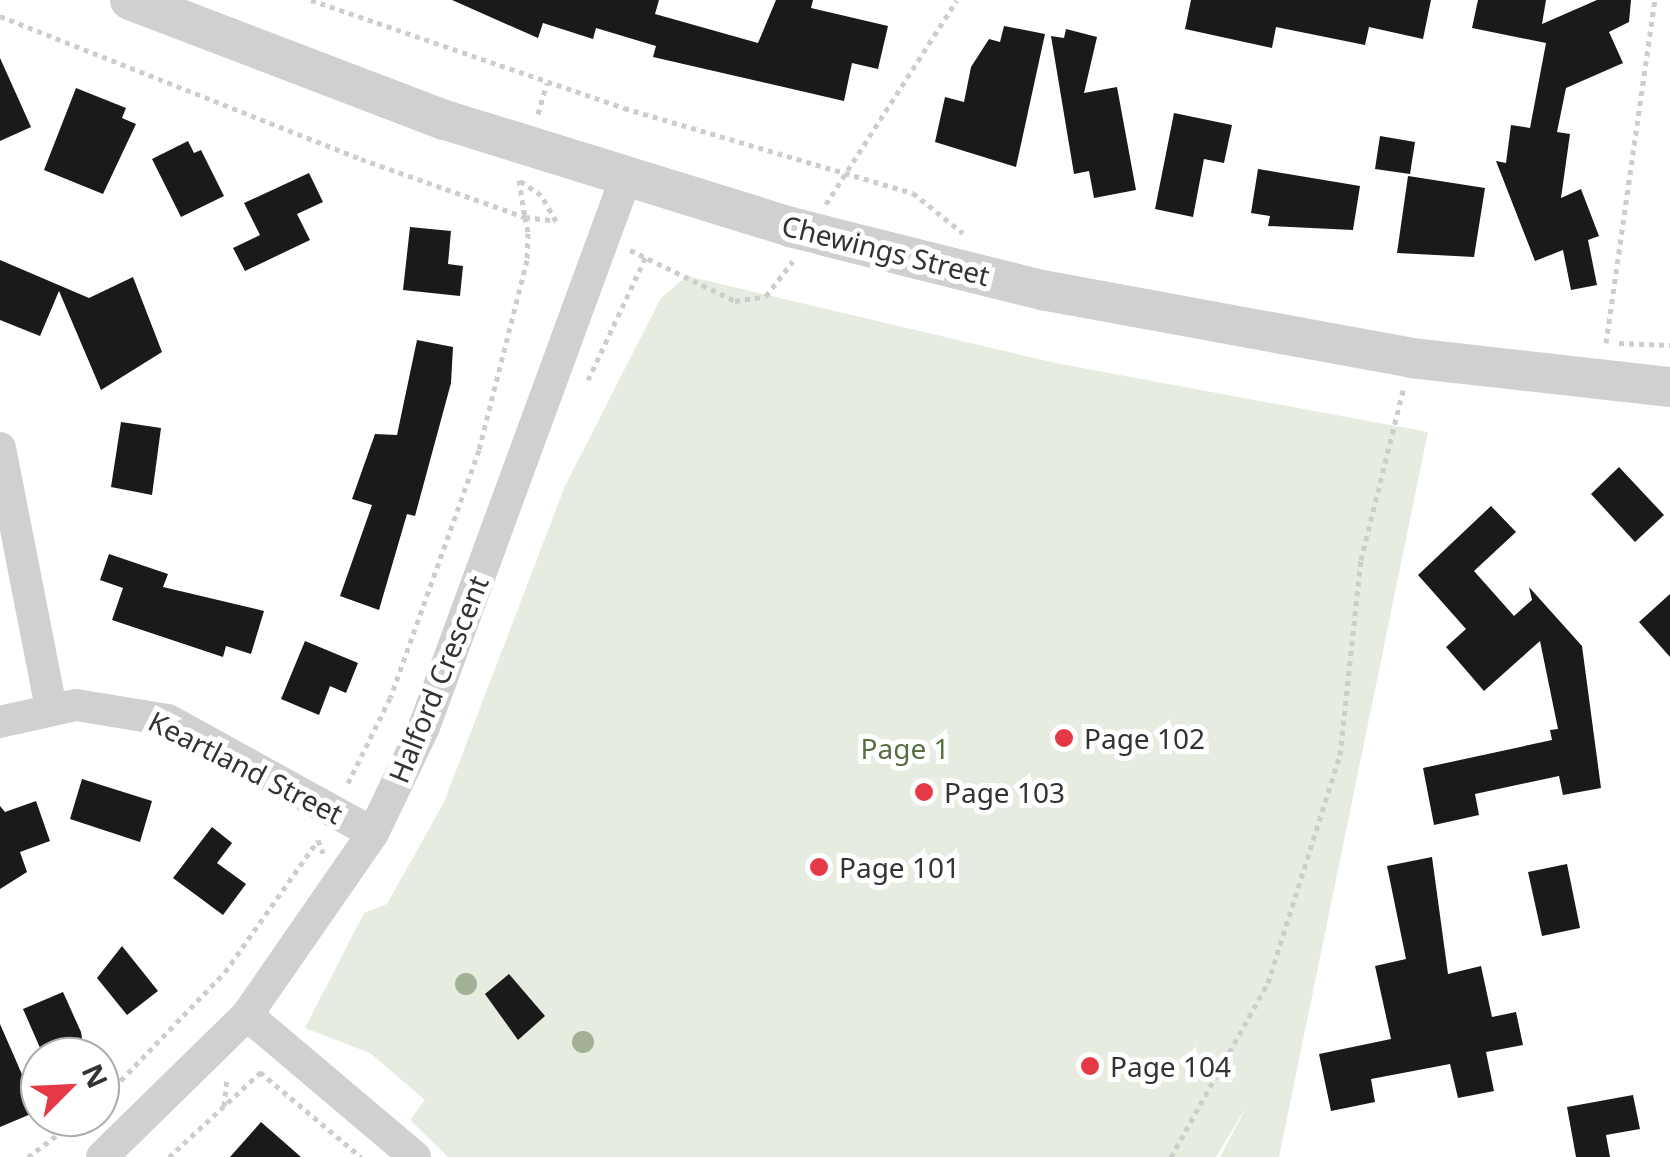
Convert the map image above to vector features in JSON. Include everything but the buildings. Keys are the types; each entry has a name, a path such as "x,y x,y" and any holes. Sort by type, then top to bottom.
{"street":[{"name":"Chewings Street","path":"130,0 624,180 808,232 1042,290 1411,358 1603,362 1670,387"},
{"name":"Halford Crescent","path":"102,1157 247,1014 373,833 424,727 624,180"},
{"path":"0,448 51,707"},
{"name":"Keartland Street","path":"0,722 51,707 124,708 168,720 326,825 373,833"},
{"path":"247,1014 414,1157"}],"path":[{"path":"311,0 624,108 913,192 964,234 982,238"},
{"path":"646,256 701,289 751,301 781,280 845,171 957,0"},
{"path":"1603,362 1655,0"},
{"path":"0,16 525,217 556,221 541,195 518,180 525,217 527,260 479,450 390,698 326,825"},
{"path":"1588,341 1603,362"},
{"path":"1603,362 1670,345"},
{"path":"1171,1157 1268,983 1340,755 1361,560 1411,358"},
{"path":"120,1081 225,972 292,883"},
{"path":"169,1157 224,1106 265,1067 243,1066 228,1077 224,1106"},
{"path":"260,1072 361,1157"},
{"path":"28,1157 54,1137"}],"green space":[{"name":"Page 1","path":"687,276 1055,363 1428,432 1279,1157 1220,1157 1248,1104 1216,1157 448,1157 410,1120 425,1100 370,1053 305,1028 364,913 387,904 444,802 565,486 661,298"}],"place":[{"name":"Page 102","path":"1064,738"},
{"name":"Page 103","path":"924,792"},
{"name":"Page 101","path":"819,867"},
{"name":"Page 104","path":"1090,1066"}]}
